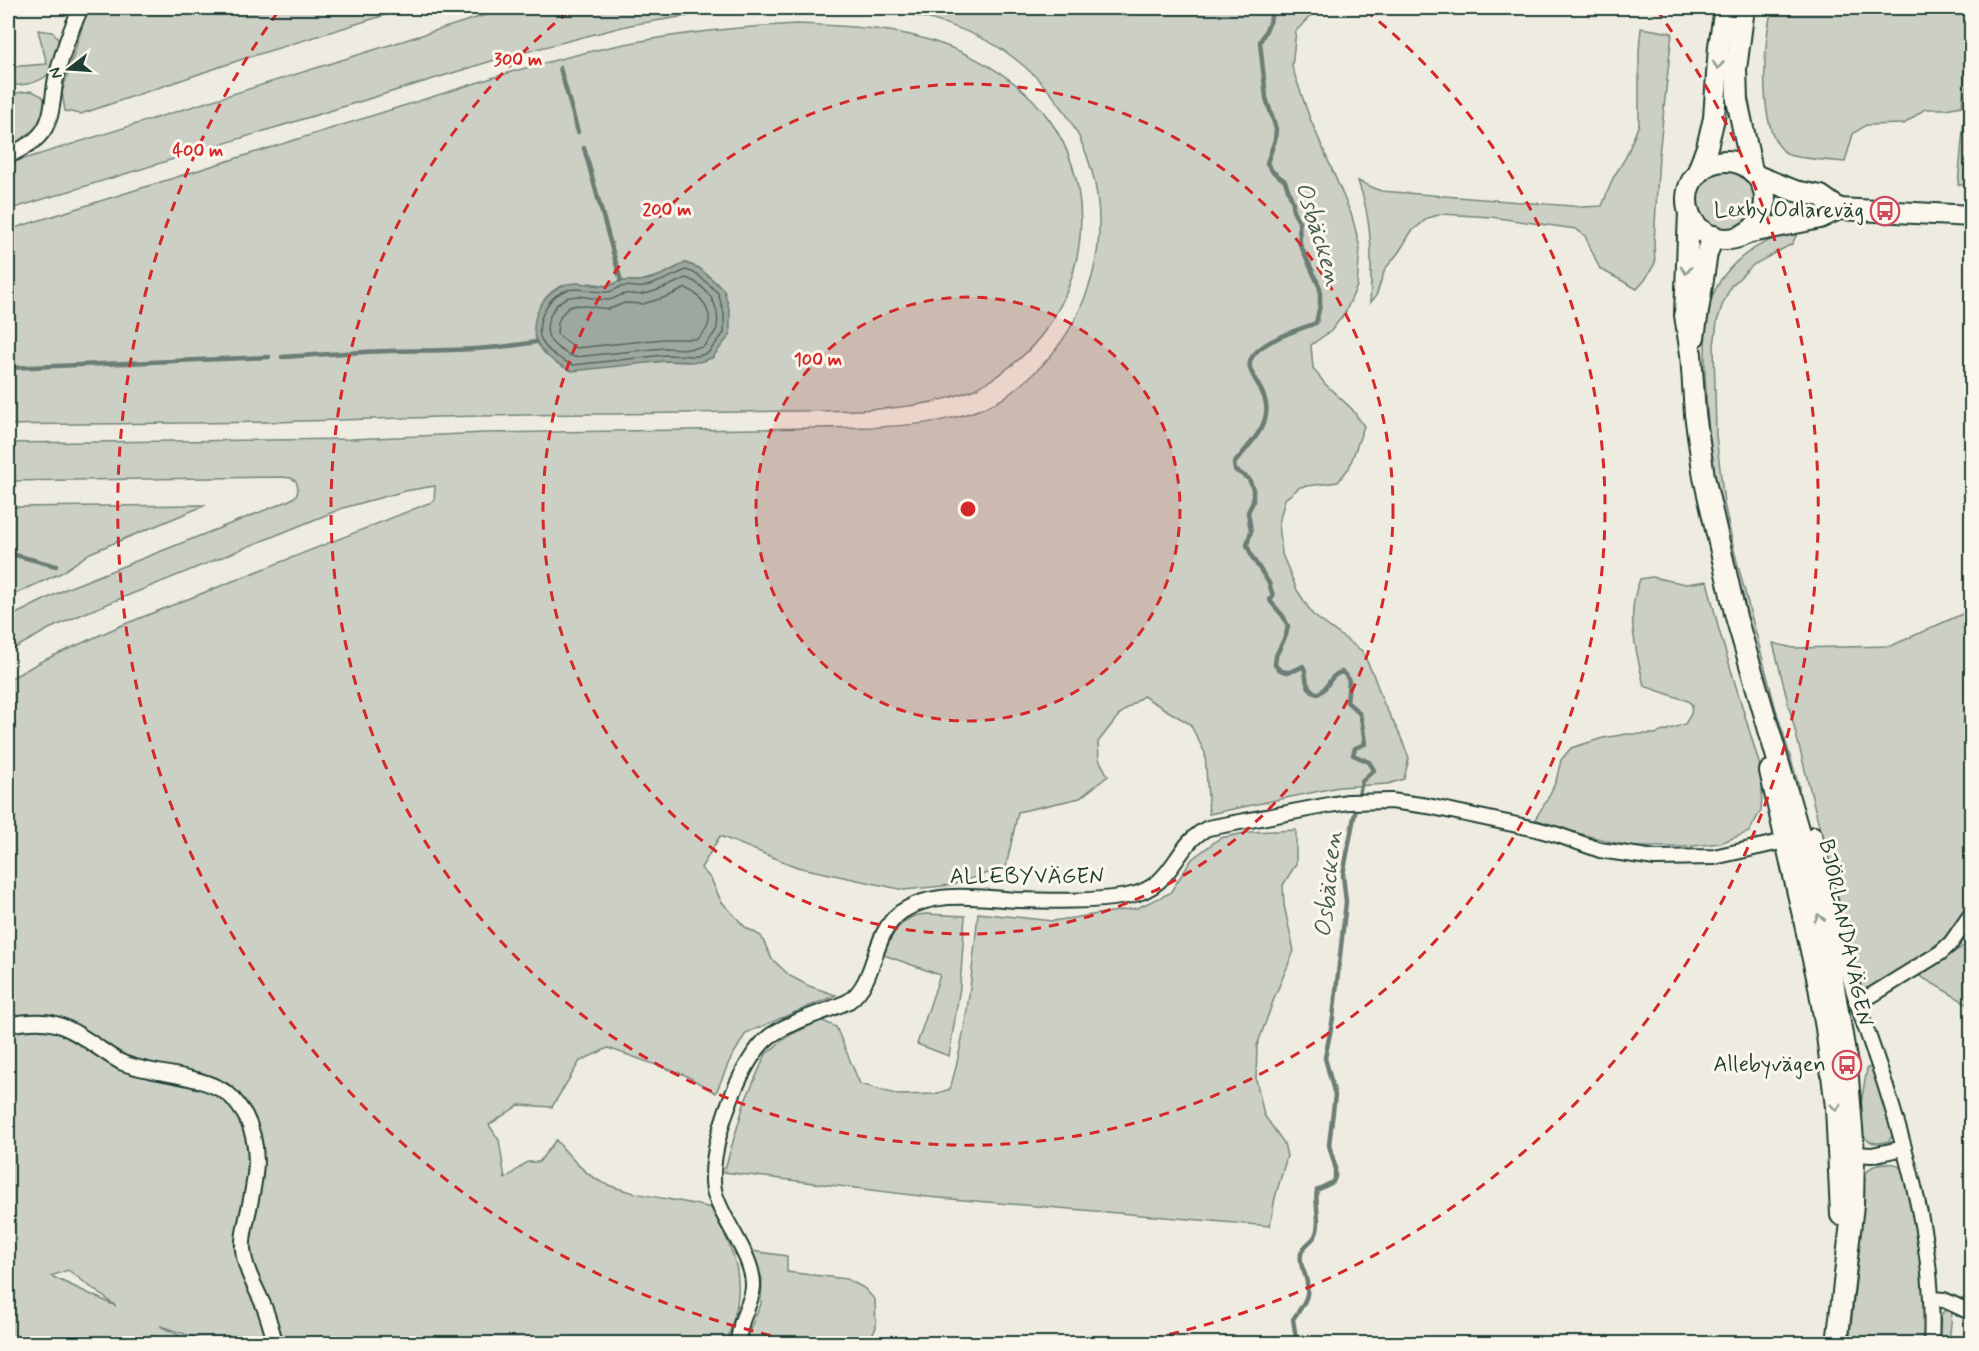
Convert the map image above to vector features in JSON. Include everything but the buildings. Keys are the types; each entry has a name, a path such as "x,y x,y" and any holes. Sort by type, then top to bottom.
{"street":[{"path":"8,156 26,147 39,136 49,122 60,63 81,8"},
{"path":"1725,8 1719,46 1714,118 1707,147 1688,190 1689,212 1695,224 1701,230 1714,236 1731,238 1820,218 1839,208"},
{"path":"1744,8 1736,69 1737,100 1754,173 1763,189 1765,204 1760,217 1746,233"},
{"path":"1697,174 1711,164 1736,162 1754,173 1795,191 1821,196 1839,208 1971,216"},
{"name":"BJÖRLANDAVÄGEN","path":"1689,212 1685,315 1704,477 1724,568 1756,688 1800,837 1819,915 1847,1065 1846,1155 1853,1205 1837,1344"},
{"name":"BJÖRLANDAVÄGEN","path":"1691,354 1707,253 1714,236"},
{"name":"ALLEBYVÄGEN","path":"737,1344 752,1297 752,1278 742,1250 719,1206 712,1170 719,1138 741,1073 755,1050 771,1036 840,1006 857,996 867,978 882,937 891,921 901,913 925,902 951,897 1050,900 1132,895 1160,880 1172,868 1193,838 1208,828 1348,802 1397,801 1428,806 1536,829 1600,850 1655,858 1714,857 1800,837"},
{"name":"BJÖRLANDAVÄGEN","path":"1800,837 1834,912 1857,1001 1904,1148"},
{"path":"1857,1001 1872,995 1940,953 1951,943 1971,913"},
{"path":"8,1025 29,1021 56,1022 71,1029 117,1060 129,1065 176,1074 213,1086 228,1094 240,1107 249,1124 257,1167 243,1236 243,1250 246,1268 265,1309 276,1344"},
{"path":"1846,1155 1872,1155 1904,1148 1920,1219 1931,1299 1931,1344"},
{"path":"1931,1299 1944,1300 1971,1313"}],"shaded area":[{"path":"88,8 408,8 240,60 81,114 65,111 62,92"},
{"path":"508,8 792,8 729,11 630,25 498,59 8,210 8,164"},
{"path":"874,8 1318,8 1296,31 1292,67 1309,116 1352,216 1360,248 1357,286 1345,313 1331,331 1311,345 1313,368 1325,384 1352,409 1364,426 1349,468 1338,482 1300,487 1285,499 1279,523 1282,554 1297,590 1313,615 1362,651 1409,758 1404,779 1388,784 1339,787 1209,814 1205,753 1190,724 1143,696 1119,715 1098,742 1099,759 1108,776 1080,798 1018,812 1006,867 952,885 904,890 797,867 720,836 701,868 711,879 721,901 745,927 761,936 772,959 790,976 809,986 836,995 746,1033 729,1062 716,1093 685,1075 608,1048 580,1061 552,1107 519,1105 489,1125 499,1140 505,1179 527,1162 539,1162 556,1140 582,1169 601,1182 627,1191 711,1208 731,1249 738,1276 737,1305 731,1330 725,1343 215,1344 160,1326 195,1343 8,1343 8,680 42,661 120,626 434,501 435,486 405,491 343,508 85,613 49,629 8,652 8,618 68,588 287,501 296,495 298,489 296,481 281,477 8,481 8,443 352,439 485,433 878,427 939,421 968,414 997,402 1029,378 1046,361 1062,341 1080,309 1093,274 1099,239 1098,204 1092,170 1079,137 1061,107 1038,79 1010,55 980,37 963,30 927,18","holes":["68,1270 116,1306 51,1276"]},
{"path":"1772,8 1971,8 1971,185 1958,185 1969,64 1966,66 1962,106 1925,109 1904,124 1866,125 1853,134 1845,162 1789,155 1778,145 1771,129 1767,109 1766,42"},
{"path":"796,24 829,25 906,34 930,40 976,59 1018,86 1036,103 1051,122 1068,154 1078,187 1081,222 1077,257 1067,291 1051,322 1029,350 985,384 946,399 924,404 856,410 510,415 235,423 8,425 8,230 511,72 605,48 656,38 716,30","holes":["686,263 699,268 724,290 730,335 722,344 688,362 665,361 622,365 589,283 608,286 621,281 640,281 662,275"]},
{"path":"1641,28 1672,33 1659,155 1655,263 1637,289 1600,269 1585,236 1576,229 1491,217 1442,214 1428,218 1411,232 1385,269 1376,296 1370,303 1369,226 1358,181 1381,191 1584,207 1602,206 1639,124"},
{"path":"38,30 52,32 56,36 59,48 53,68 45,77 37,81 22,85 8,85 8,67 47,64"},
{"path":"32,91 42,96 46,102 47,108 39,129 8,151 8,94"},
{"path":"1720,170 1732,170 1748,179 1755,189 1757,201 1755,213 1748,223 1732,232 1720,232 1709,227 1700,218 1695,207 1695,195 1700,184 1709,175"},
{"path":"1796,231 1792,244 1753,265 1731,286 1717,322 1714,346 1716,435 1724,503 1775,706 1799,786 1799,793 1796,794 1745,614 1719,502 1708,425 1705,362 1708,314 1719,282 1727,271 1747,253 1770,240"},
{"path":"206,505 90,553 61,573 8,597 8,507"},
{"path":"1652,577 1686,584 1707,581 1719,630 1763,776 1761,810 1749,832 1720,843 1685,847 1631,847 1562,829 1535,819 1556,781 1561,760 1571,748 1603,738 1627,734 1655,734 1685,724 1691,714 1692,705 1688,701 1644,686 1633,632 1633,606 1640,579"},
{"path":"1971,610 1971,917 1873,991 1862,989 1773,643 1793,648 1891,646"},
{"path":"1296,830 1296,864 1283,885 1284,905 1294,951 1257,1046 1256,1079 1264,1115 1284,1143 1287,1156 1270,1226 928,1197 724,1172 745,1101 766,1054 788,1036 821,1020 836,1027 860,1084 899,1095 935,1094 950,1089 965,1024 978,913 1053,921 1137,908 1170,893 1192,859 1220,838 1250,832"},
{"path":"926,914 965,916 960,987 949,1056 917,1044 940,975 884,955 894,933 904,922"},
{"path":"1971,941 1971,1006 1918,975"},
{"path":"1876,1067 1893,1134 1889,1141 1875,1143 1866,1139 1861,1131 1860,1119 1867,1068"},
{"path":"1882,1163 1895,1164 1902,1169 1915,1216 1923,1270 1926,1343 1849,1344 1858,1260 1863,1176 1872,1167"},
{"path":"752,1251 787,1256 787,1272 847,1279 864,1288 875,1300 876,1328 867,1343 744,1343 761,1304 762,1279"},
{"path":"1950,1309 1952,1313 1949,1343 1939,1344 1941,1315"}],"water":[{"path":"685,263 699,268 724,290 730,312 730,335 712,358 699,362 665,361 572,371 553,360 542,350 535,337 537,312 546,298 559,287 575,283 607,286 620,281 651,279"}],"waterway":[{"name":"Osbäcken","path":"1273,8 1270,22 1260,42 1266,98 1276,129 1275,140 1267,163 1272,171 1285,181 1293,203 1293,211 1299,222 1300,244 1320,288 1320,305 1316,323 1273,340 1254,354 1250,362 1251,371 1266,402 1266,414 1257,434 1234,464 1235,470 1249,479 1253,489 1253,502 1248,512 1251,531 1247,545 1269,583 1273,596 1270,599 1271,602 1288,626 1276,656 1275,665 1285,672 1303,666 1307,683 1317,694 1337,674 1342,672 1346,675 1349,681 1347,702 1360,715 1365,744 1355,748 1353,755 1369,762 1374,770 1362,781 1343,875 1346,902 1333,1018 1325,1058 1335,1095 1329,1145 1335,1166 1335,1177 1333,1182 1317,1190 1317,1231 1301,1254 1307,1292 1304,1302 1293,1319 1297,1344"},
{"path":"560,68 578,132"},
{"path":"584,148 621,281"},
{"path":"282,357 376,351 481,349 536,342"},
{"path":"8,368 269,357"},
{"path":"8,553 56,566"}],"place":[{"name":"Lexby Odlareväg","path":"1885,211"},
{"name":"Allebyvägen","path":"1847,1065"}]}
